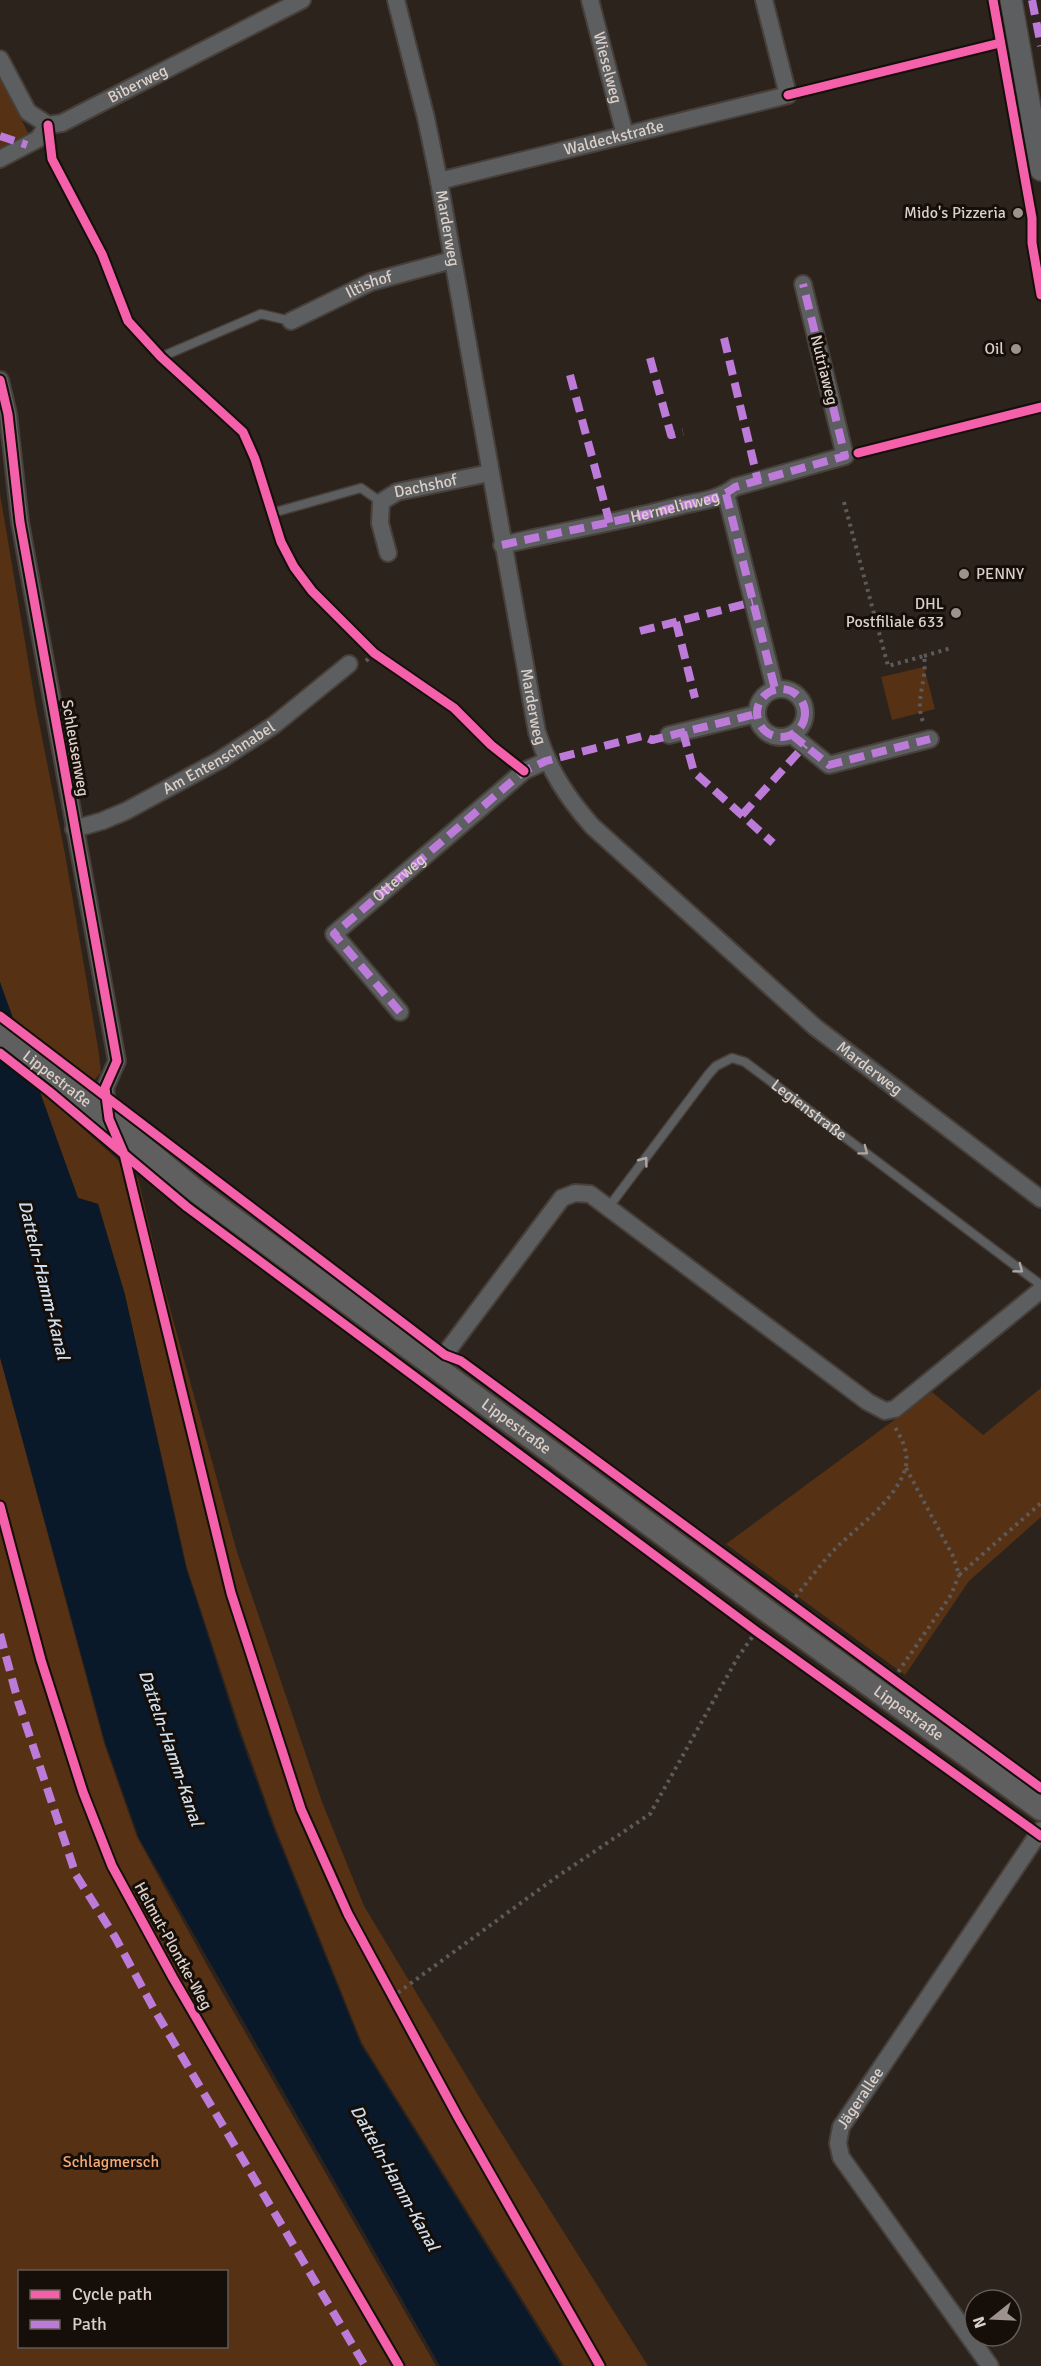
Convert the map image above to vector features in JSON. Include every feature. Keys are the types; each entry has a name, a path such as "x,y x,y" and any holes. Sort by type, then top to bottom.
{"main road":[{"name":"Lippestraße","path":"0,1035 109,1119 196,1191 436,1366 776,1604 1041,1809"}],"street":[{"name":"Biberweg","path":"48,125 62,123 302,0"},
{"name":"Marderweg","path":"396,0 426,118 439,181 502,545 537,732 546,761 569,800 592,826 815,1027 1041,1198"},
{"name":"Wieselweg","path":"590,0 625,135"},
{"name":"Waldeckstraße","path":"439,181 788,95 764,0"},
{"path":"1011,0 1040,162"},
{"path":"0,59 28,112 48,125 38,139 0,159"},
{"name":"Iltishof","path":"291,321 371,282 452,260"},
{"name":"Nutriaweg","path":"803,284 845,456"},
{"name":"Schleusenweg","path":"0,380 8,414 20,522 117,1061 105,1088 109,1119"},
{"name":"Hermelinweg","path":"502,545 584,526 605,525 726,494 735,487 845,456"},
{"name":"Dachshof","path":"388,553 380,523 381,502 397,492 490,473"},
{"path":"726,494 775,689"},
{"name":"Am Entenschnabel","path":"74,829 126,811 220,760 274,725 350,664"},
{"path":"775,689 788,689 802,699 806,712 805,721 800,729 782,738 772,736 759,725 756,714 764,695 775,689"},
{"path":"669,735 756,714"},
{"path":"792,735 829,765 930,739"},
{"name":"Otterweg","path":"400,1012 334,934 524,771 546,761"},
{"path":"436,1366 562,1198 582,1192 590,1194 868,1402 885,1411 894,1409 1041,1290"},
{"name":"Jägerallee","path":"990,2366 841,2157 838,2144 842,2127 1041,1830"}],"lane":[{"path":"161,357 261,314 291,321"},
{"path":"272,513 361,488 381,502"},
{"name":"Legienstraße","path":"608,1208 708,1075 716,1066 732,1058 745,1062 1041,1285"}],"path":[{"path":"844,502 888,666 951,648"},
{"path":"924,656 919,712 930,739"},
{"path":"776,1604 792,1602 834,1550 884,1503 900,1481 906,1467 906,1452 901,1436 885,1411"},
{"path":"906,1467 954,1558 958,1575"},
{"path":"894,1678 951,1595 958,1575 1041,1503"},
{"path":"393,1997 555,1878 650,1814 738,1657 776,1604 792,1602 801,1609"},
{"path":"885,1671 903,1685"}],"green space":[{"path":"0,75 28,133 0,149"},
{"path":"0,494 99,1054 101,1072 92,1083 53,1050 26,1048 11,1017 0,982"},
{"path":"924,667 935,709 892,720 881,677"},
{"path":"39,1089 138,1178 161,1276 237,1552 322,1802 364,1906 487,2110 648,2366 564,2366 362,2043 275,1827 187,1568 125,1295 98,1204 78,1198"},
{"name":"Schlagmersch","path":"0,1357 104,1743 137,1837 213,1976 436,2366 0,2366"},
{"path":"1041,1388 1041,1517 969,1581 905,1675 726,1544 932,1392 983,1435"}],"water":[{"name":"Datteln-Hamm-Kanal","path":"0,982 78,1198 98,1204 125,1295 186,1568 238,1730 273,1827 361,2045 561,2366 440,2366 139,1838 105,1742 0,1357"}],"pier":[{"path":"0,1011 18,1025 43,1092 0,1060"}],"marked path":[{"path":"1032,0 1041,46"},
{"path":"0,136 27,145"},
{"path":"502,545 710,499 735,487 845,456 803,284"},
{"path":"724,338 758,481"},
{"path":"650,358 671,435 683,432"},
{"path":"570,375 610,524"},
{"path":"726,494 775,689"},
{"path":"640,631 753,602"},
{"path":"676,622 695,698"},
{"path":"776,689 786,689 801,699 805,713 804,722 795,733 786,737 776,737 761,727 757,718 757,708 767,693 776,689"},
{"path":"400,1012 334,934 524,771 546,761 643,736 652,740 756,714"},
{"path":"683,732 694,772 773,843"},
{"path":"792,735 829,765 930,739"},
{"path":"742,815 805,745"},
{"path":"0,1634 18,1701 76,1875 115,1937 154,2009 365,2366"}],"cycle path":[{"path":"993,0 1032,218 1032,243 1041,295"},
{"path":"788,95 1000,43"},
{"path":"48,125 52,159 102,254 128,321 161,357 243,432 255,459 281,542 294,567 312,591 374,653 454,708 491,745 524,771"},
{"path":"0,380 8,414 20,522 117,1061 105,1088 109,1119 124,1154 231,1593 301,1809 348,1914 458,2117 600,2366"},
{"path":"858,453 1041,407"},
{"path":"0,1016 445,1355 461,1361 1041,1788"},
{"path":"0,1053 187,1207 756,1631 1041,1836"},
{"name":"Helmut-Plontke-Weg","path":"0,1506 41,1660 83,1792 112,1866 173,1978 399,2366"}],"place":[{"name":"Mido's Pizzeria","path":"1018,213"},
{"name":"Oil","path":"1016,349"},
{"name":"PENNY","path":"964,574"},
{"name":"DHL Postfiliale 633","path":"956,613"}]}
